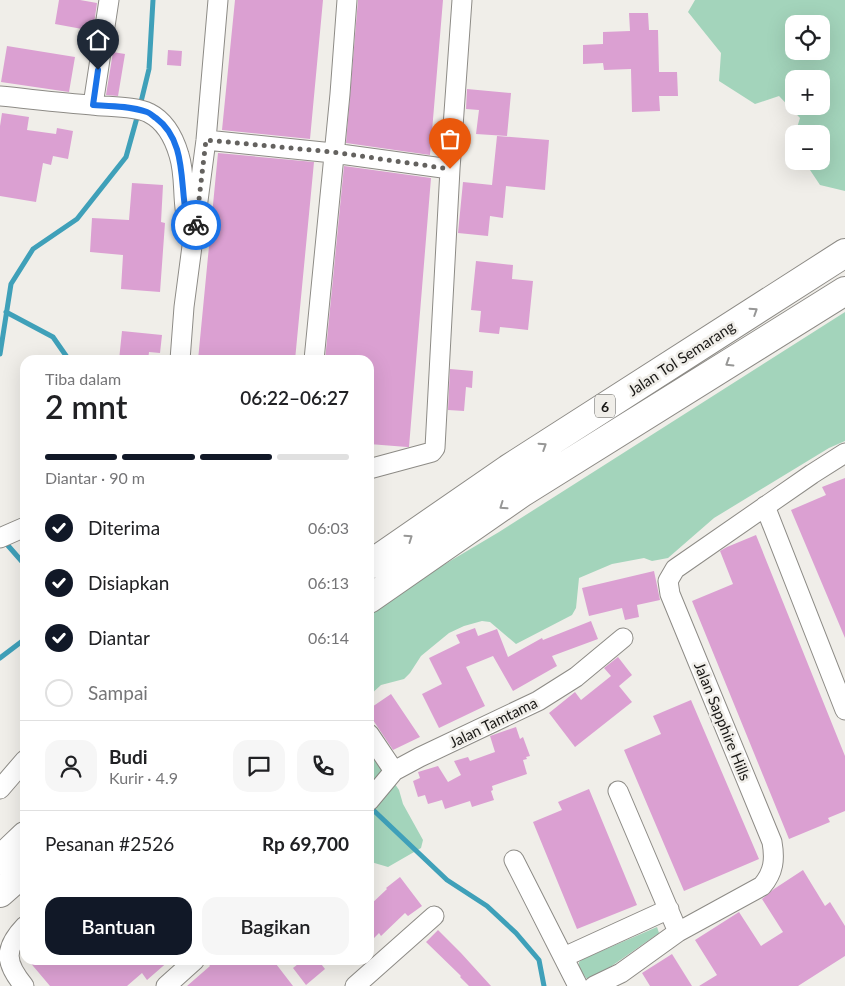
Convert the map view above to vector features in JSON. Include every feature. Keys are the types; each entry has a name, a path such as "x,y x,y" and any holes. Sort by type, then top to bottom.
{"highway":[{"name":"Jalan Tol Semarang","path":"374,563 508,469 845,253"},
{"name":"Jalan Tol Semarang","path":"374,596 523,492 845,291"},
{"path":"0,860 20,841"},
{"path":"0,893 20,875"}],"street":[{"path":"93,105 109,0"},
{"path":"180,355 184,307 206,140 218,0"},
{"path":"314,355 340,94 347,0"},
{"path":"374,467 432,452 435,448 450,169 462,0"},
{"path":"0,96 121,107 148,112 164,124 174,141 180,158 186,214 194,236"},
{"path":"206,140 333,152 450,169"},
{"name":"Jalan Sapphire Hills","path":"594,986 625,980 678,932 762,886 772,870 774,855 772,842 670,594 668,581 675,569 845,453"},
{"path":"765,506 845,710"},
{"path":"0,538 20,528"},
{"name":"Jalan Tamtama","path":"374,795 394,772 420,757 538,701 576,677 623,638"},
{"path":"374,742 394,772"},
{"path":"0,789 20,766"},
{"path":"618,791 678,932"},
{"path":"514,860 578,986"},
{"path":"564,958 669,909"},
{"path":"355,986 434,916"},
{"path":"20,931 14,937 9,951 13,973 24,986"},
{"path":"166,986 189,965"}],"green space":[{"path":"695,0 845,0 845,191 820,185 810,170 830,170 830,125 798,125 800,118 797,115 830,115 830,70 785,70 785,102 779,96 755,104 719,81 721,53 688,12"},
{"path":"845,312 845,441 829,448 714,518 668,558 652,561 644,558 612,564 579,578 576,608 572,615 516,644 490,622 482,621 464,626 449,633 421,656 404,679 381,685 374,691 374,611 421,576 435,570 499,532"},
{"path":"374,753 399,790 403,804 423,840 421,848 388,867 374,863"},
{"path":"657,927 659,933 593,979 586,978 579,968 579,962 583,959"}],"building":[{"path":"59,0 80,0 97,3 93,31 55,24"},
{"path":"235,0 323,0 310,139 222,130"},
{"path":"358,0 443,0 430,155 346,143"},
{"path":"629,13 648,13 649,30 658,30 659,72 677,72 678,96 659,96 660,111 632,112 631,69 604,70 603,63 583,64 583,45 603,44 603,32 630,31"},
{"path":"7,46 75,57 69,92 1,82"},
{"path":"168,50 182,51 181,66 167,65"},
{"path":"113,52 125,54 118,96 106,95"},
{"path":"467,89 511,93 507,136 476,134 479,110 466,109"},
{"path":"2,113 29,117 27,130 56,134 57,128 73,131 68,159 53,156 51,165 43,163 36,202 0,196 0,126"},
{"path":"497,136 549,140 545,190 506,186 503,218 490,216 488,236 458,233 463,182 492,185"},
{"path":"218,153 314,162 295,355 198,355"},
{"path":"344,166 431,178 409,447 374,444 374,355 325,355"},
{"path":"132,183 163,185 161,222 165,223 160,292 121,289 123,255 90,252 92,218 129,220"},
{"path":"476,261 513,265 512,279 533,281 528,330 500,327 499,334 479,332 481,311 471,310"},
{"path":"122,331 162,335 160,353 149,352 149,355 120,355"},
{"path":"450,369 473,371 472,388 466,387 464,411 448,410"},
{"path":"845,478 845,638 791,510 826,495 822,487"},
{"path":"756,535 845,756 845,811 828,818 830,822 789,839 692,601 733,584 720,551"},
{"path":"654,571 660,600 637,605 639,617 625,620 622,608 589,616 582,588"},
{"path":"591,621 598,639 552,656 557,666 513,691 493,656 466,667 485,706 439,728 422,694 442,684 429,658 460,643 456,635 475,628 478,636 497,629 508,657 542,638 543,640"},
{"path":"618,657 632,675 619,686 632,702 575,747 549,713 575,692 581,700 611,676 604,668"},
{"path":"391,694 420,737 393,750 374,722 374,706"},
{"path":"691,700 759,859 684,891 624,750 661,734 653,716"},
{"path":"516,727 520,739 523,737 530,756 523,760 527,774 492,786 493,790 491,791 494,800 472,807 470,801 445,809 442,800 428,804 425,795 418,797 413,781 420,778 418,772 438,766 448,782 461,775 454,761 468,757 470,761 495,752 490,736"},
{"path":"589,789 637,905 577,929 533,822 562,810 558,802"},
{"path":"803,870 825,906 830,902 845,926 845,956 798,986 699,986 717,975 695,940 739,912 761,946 783,932 762,899"},
{"path":"400,877 422,906 408,916 405,913 381,936 379,933 374,938 374,901 386,888"},
{"path":"438,930 491,986 469,986 426,942"},
{"path":"672,954 692,986 650,986 642,973"},
{"path":"32,965 164,965 147,980 142,973 127,986 50,986"},
{"path":"277,965 293,986 187,986 210,966"},
{"path":"297,965 322,965 325,969 306,985 293,968"}],"waterway":[{"path":"140,106 149,69 153,0"},
{"path":"0,354 11,284 33,249 77,219 126,157 138,114"},
{"path":"6,312 53,337 66,355"},
{"path":"4,541 20,559"},
{"path":"0,658 20,643"},
{"path":"374,811 447,880 487,906 516,933 539,960 544,986"}],"way so far":[{"path":"196,225 206,140 333,152 450,169"}],"route":[{"path":"98,70 93,105 121,107 148,112 164,124 174,141 180,158 186,214 194,236 196,225"}]}
